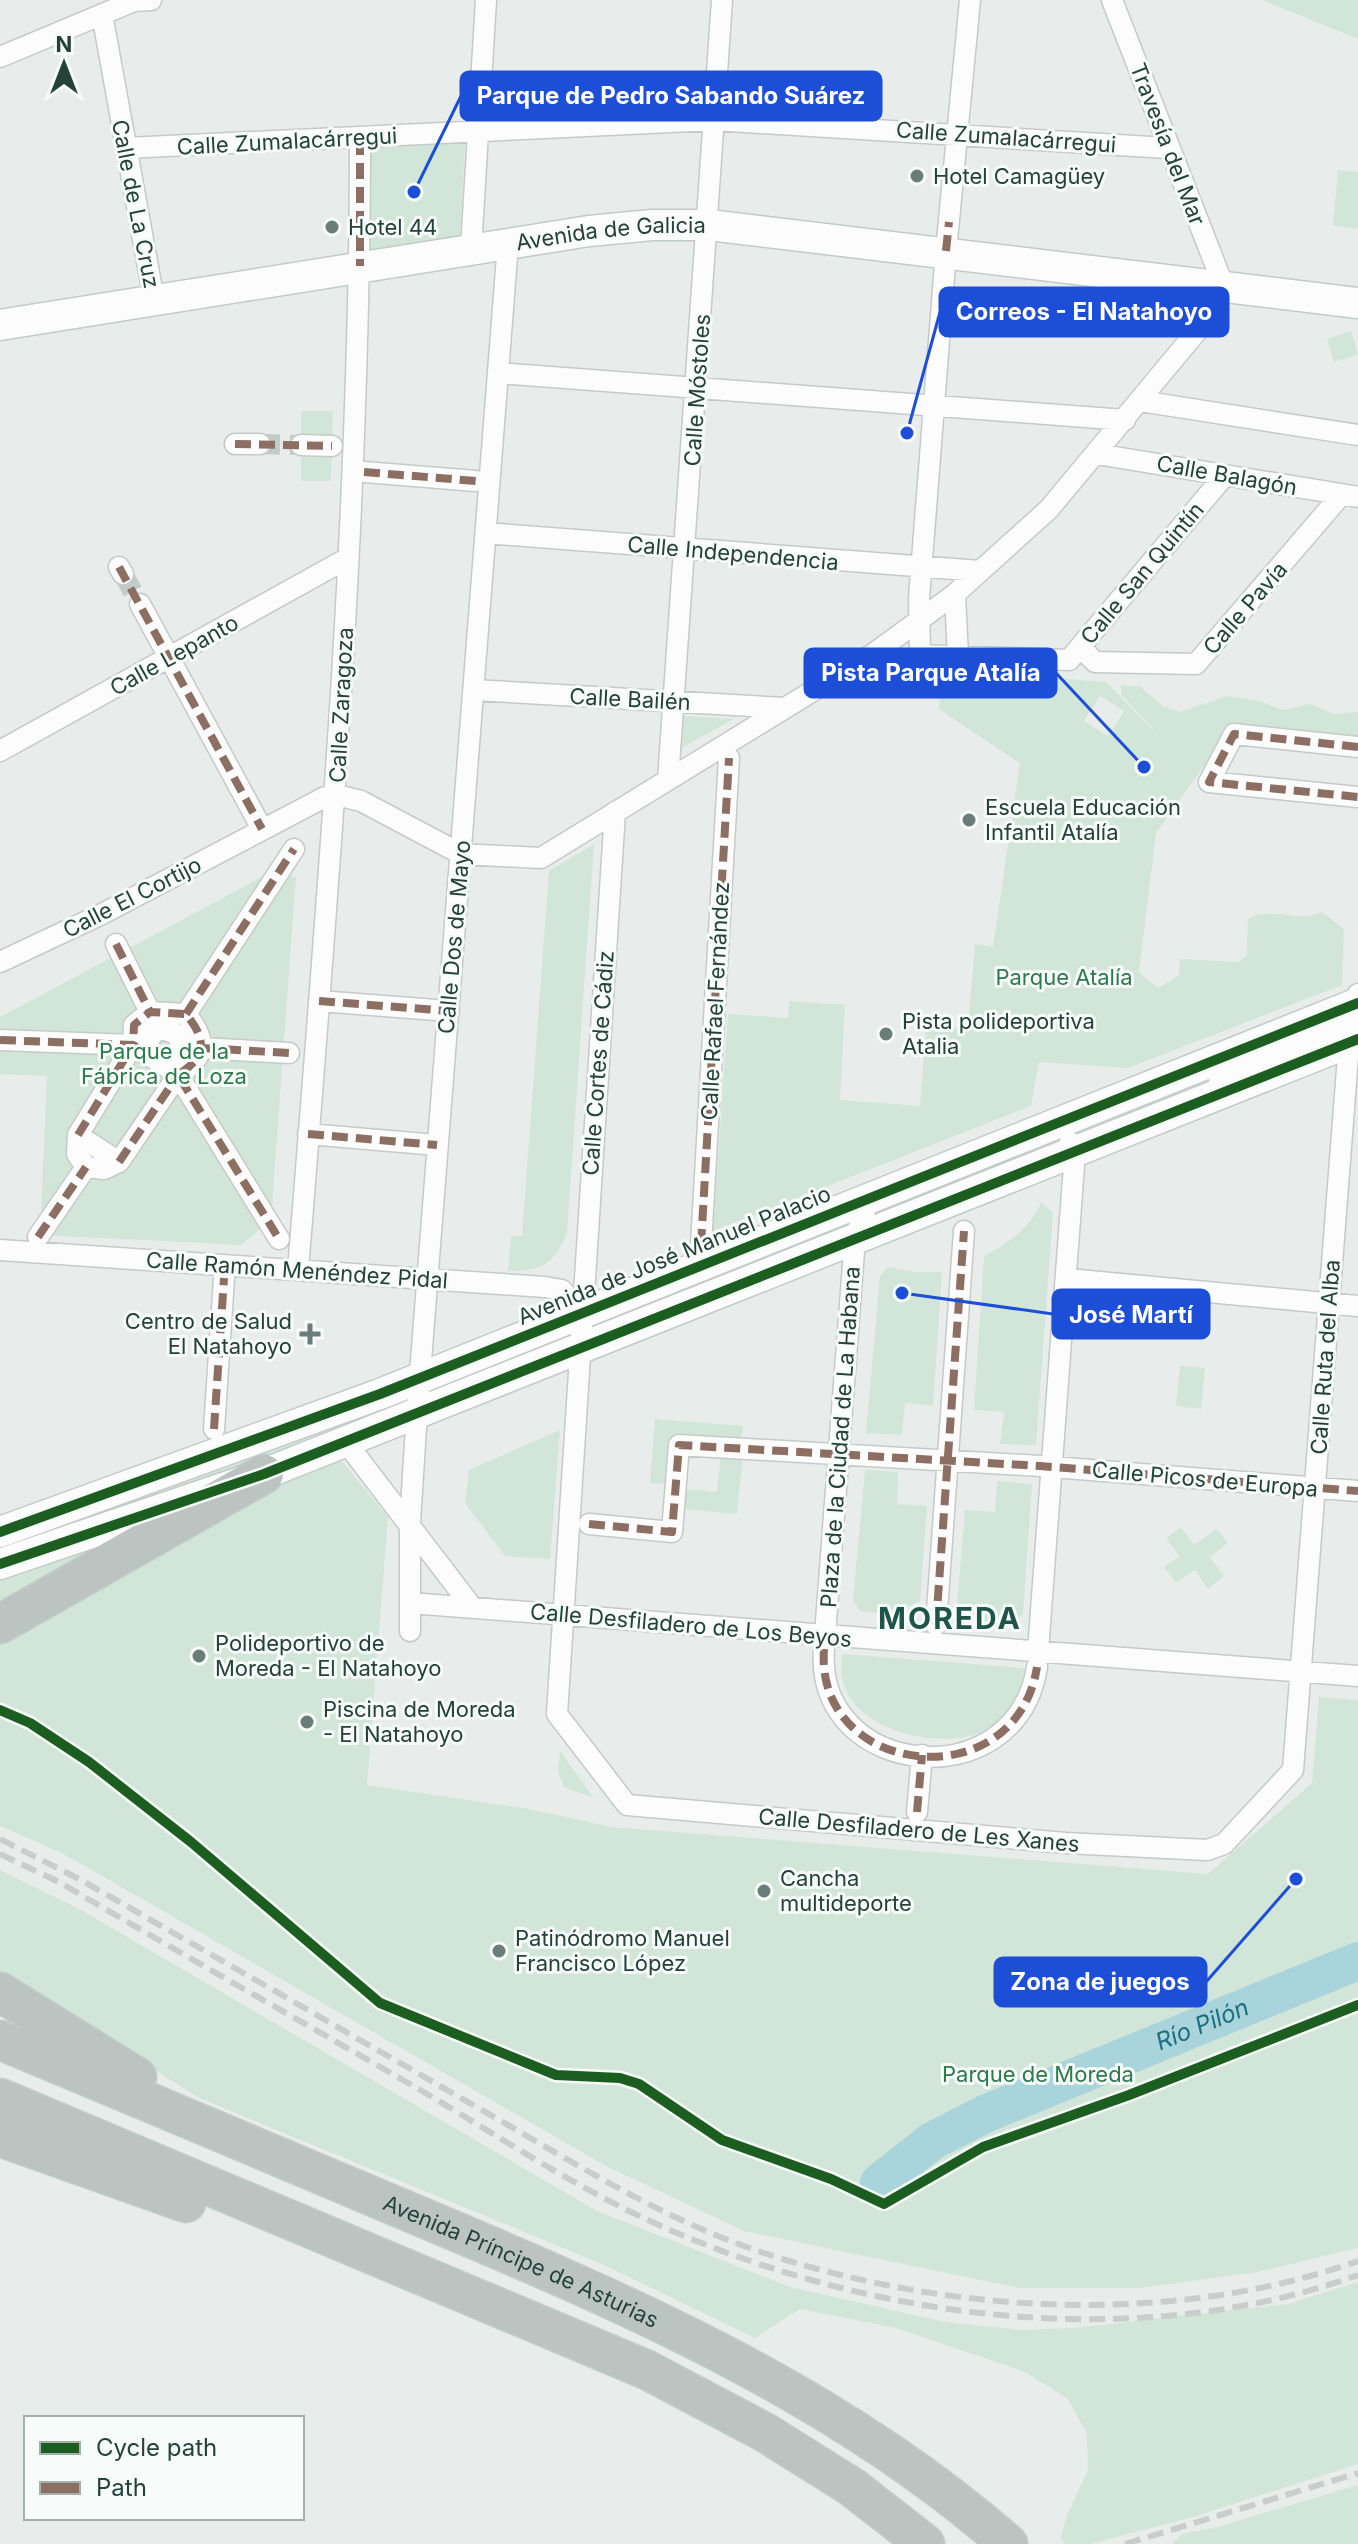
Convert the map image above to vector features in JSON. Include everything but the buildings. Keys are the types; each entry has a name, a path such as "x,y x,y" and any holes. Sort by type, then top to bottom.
{"highway":[{"path":"0,1624 264,1474"},
{"path":"0,1992 231,2136"},
{"name":"Avenida Príncipe de Asturias","path":"0,2040 667,2324 790,2391 881,2447 1008,2544"},
{"path":"0,2098 661,2377 766,2433 852,2487 925,2544"},
{"path":"0,2137 272,2234 364,2254"}],"main road":[{"name":"Avenida de Galicia","path":"0,325 360,266 636,226 709,225 947,237 1224,287 1358,303"},
{"name":"Avenida de José Manuel Palacio","path":"0,1532 419,1378 1358,1004"},
{"path":"0,1564 264,1474 1354,1041"}],"street":[{"path":"0,57 134,1 151,0"},
{"path":"471,249 486,0"},
{"name":"Calle Móstoles","path":"668,780 709,225 722,0"},
{"path":"918,623 947,237 970,0"},
{"name":"Travesía del Mar","path":"1112,0 1167,148 1224,287"},
{"name":"Calle de La Cruz","path":"102,14 154,300"},
{"name":"Calle Zumalacárregui","path":"126,148 713,120 1167,148"},
{"name":"Calle Zaragoza","path":"298,1270 337,795 360,266 360,139"},
{"name":"Calle Dos de Mayo","path":"410,1631 410,1522 419,1378 508,244"},
{"path":"337,795 361,801 461,854 541,858 786,708 918,623 955,594 1049,509 1212,313 1224,287"},
{"path":"498,373 1125,420"},
{"path":"1140,401 1358,435"},
{"path":"235,444 260,444"},
{"path":"301,445 332,446"},
{"name":"Calle Balagón","path":"1097,454 1350,496"},
{"path":"364,472 476,481"},
{"name":"Calle San Quintín","path":"918,623 920,655 1069,660 1225,475"},
{"name":"Calle Pavía","path":"1080,647 1095,662 1196,664 1350,496"},
{"name":"Calle Independencia","path":"486,533 980,571"},
{"name":"Calle Lepanto","path":"0,751 348,558"},
{"path":"955,594 958,656"},
{"path":"140,604 262,829"},
{"name":"Calle Bailén","path":"474,690 786,708"},
{"path":"1358,747 1234,734 1209,782 1358,797"},
{"name":"Calle Rafael Fernández","path":"701,1245 729,758"},
{"name":"Calle El Cortijo","path":"0,962 102,914 325,797 337,795"},
{"name":"Calle Cortes de Cádiz","path":"583,1346 615,812"},
{"path":"186,1014 294,849"},
{"path":"116,944 150,1012"},
{"path":"1137,1127 1224,1076 1355,1022 1358,994"},
{"path":"319,1001 449,1011"},
{"path":"138,1048 134,1025 150,1012 186,1014 198,1029 201,1048 195,1064 173,1071"},
{"path":"170,1030 181,1042 173,1071 119,1162 104,1169 86,1167 77,1154 78,1135 138,1048 153,1033 170,1030"},
{"path":"0,1040 138,1048 173,1071 279,1239"},
{"name":"Calle Ruta del Alba","path":"1301,1671 1329,1304 1354,1041"},
{"path":"201,1048 289,1053"},
{"path":"1060,1121 1075,1152"},
{"path":"308,1134 437,1145"},
{"path":"78,1135 119,1162"},
{"name":"Plaza de la Ciudad de La Habana","path":"855,1238 824,1642 825,1679 833,1704 852,1729 878,1746 942,1757 982,1749 1009,1729 1031,1696 1038,1659 1075,1152"},
{"path":"38,1237 86,1167"},
{"name":"Avenida de José Manuel Palacio","path":"855,1238 869,1199"},
{"path":"936,1625 964,1231"},
{"name":"Calle Ramón Menéndez Pidal","path":"0,1250 562,1290 583,1313"},
{"path":"214,1429 224,1278"},
{"path":"1068,1279 1358,1306"},
{"name":"Calle Desfiladero de Les Xanes","path":"583,1346 557,1714 627,1805 1066,1843 1207,1850 1224,1844 1293,1770 1301,1671"},
{"path":"345,1441 410,1522 472,1607"},
{"name":"Calle Picos de Europa","path":"589,1524 672,1532 679,1445 1053,1467 1358,1491"},
{"name":"Calle Desfiladero de Los Beyos","path":"410,1603 1038,1659 1358,1676"},
{"path":"917,1812 922,1755"}],"green space":[{"path":"1262,0 1358,0 1358,39"},
{"path":"465,143 460,237 366,251 366,147"},
{"path":"1338,170 1358,172 1358,229 1333,225"},
{"path":"1351,331 1358,354 1334,362 1327,339"},
{"path":"301,411 333,411 331,481 301,481"},
{"name":"Parque Atalía","path":"951,670 1106,682 1164,741 1121,694 1121,685 1141,687 1162,706 1180,712 1228,696 1263,702 1282,710 1310,704 1334,714 1358,712 1358,738 1234,724 1156,833 1139,972 1158,988 1179,975 1180,959 1239,962 1247,955 1248,919 1266,914 1304,916 1322,912 1344,929 1342,985 1128,1068 1039,1062 1031,1106 713,1231 728,1014 788,1018 789,1001 845,1005 840,1100 920,1106 926,1027 968,1029 975,944 993,947 1020,763 939,709 941,682","holes":["1100,696 1124,711 1108,736 1084,721"]},
{"path":"681,716 734,719 678,750"},
{"path":"594,844 567,1232 558,1251 546,1264 530,1270 508,1271 511,1236 522,1236 549,871"},
{"name":"Parque de la Fábrica de Loza","path":"266,875 296,877 271,1219 241,1245 40,1235 47,1076 0,1074 0,1017"},
{"path":"1041,1202 1053,1213 1036,1445 1000,1444 1004,1412 974,1410 984,1256 1017,1234 1031,1220"},
{"path":"846,1219 850,1226 601,1324 599,1318"},
{"path":"888,1267 942,1272 933,1406 905,1403 902,1435 866,1433 880,1276"},
{"path":"1180,1366 1205,1368 1201,1409 1176,1406"},
{"path":"397,1401 397,1411 0,1554 0,1540"},
{"path":"655,1419 743,1426 741,1443 672,1438 668,1484 650,1483"},
{"path":"560,1430 550,1559 505,1556 465,1503 469,1470"},
{"path":"721,1453 743,1455 737,1514 683,1509 685,1489 717,1492"},
{"name":"Parque de Moreda","path":"340,1459 388,1517 367,1785 529,1809 612,1827 1208,1874 1312,1783 1319,1697 1358,1700 1358,2248 1257,2272 1141,2288 1019,2288 744,2231 606,2166 62,1853 0,1826 0,1569 247,1498"},
{"path":"865,1470 898,1472 897,1504 927,1506 920,1601 891,1615 860,1611 853,1600"},
{"path":"997,1481 1032,1484 1023,1614 1012,1624 981,1622 957,1605 965,1510 995,1512"},
{"path":"1181,1527 1194,1545 1217,1529 1228,1543 1210,1557 1224,1576 1208,1589 1195,1570 1176,1583 1164,1567 1179,1556 1166,1538"},
{"path":"843,1654 1025,1668 1016,1697 998,1722 979,1733 953,1739 925,1738 898,1731 873,1719 853,1702 842,1680"},
{"path":"560,1751 594,1798 564,1787 558,1772"},
{"path":"0,1870 81,1910 597,2211 790,2287 945,2322 1022,2330 1074,2328 1288,2304 1358,2282 1358,2464 1193,2517 1090,2544 1064,2544 1061,2537 1067,2515 1088,2470 1087,2434 1068,2399 1025,2372 896,2328 800,2309 755,2338 602,2264 199,2098 0,1971"},
{"path":"1358,2485 1358,2544 1172,2544 1182,2534 1217,2527"}],"waterway":[{"name":"Río Pilón","path":"879,2183 932,2141 987,2113 1358,1961"}],"tunnel":[{"path":"260,444 301,445"},
{"path":"123,574 140,604"}],"railway":[{"path":"0,1839 81,1880 615,2186 688,2223 764,2253 835,2274 909,2289 984,2300 1061,2305 1137,2304 1213,2296 1287,2282 1358,2261"},
{"path":"0,1854 59,1882 600,2196 713,2248 802,2277 894,2300 988,2314 1083,2319 1177,2315 1269,2300 1358,2275"},
{"path":"1125,2544 1358,2473"}],"marked path":[{"path":"360,139 360,266"},
{"path":"946,251 949,222"},
{"path":"235,444 332,446"},
{"path":"364,472 476,481"},
{"path":"119,567 262,829"},
{"path":"1358,747 1234,734 1209,782 1358,797"},
{"path":"701,1245 729,758"},
{"path":"186,1014 294,849"},
{"path":"116,944 150,1012"},
{"path":"319,1001 449,1011"},
{"path":"0,1040 133,1045 134,1025 150,1012 186,1014 198,1032 201,1047 194,1061 178,1075 279,1239"},
{"path":"78,1135 133,1045 143,1051"},
{"path":"201,1048 289,1053"},
{"path":"119,1162 178,1075 168,1068"},
{"path":"308,1134 437,1145"},
{"path":"38,1237 86,1167"},
{"path":"936,1625 964,1231"},
{"path":"214,1429 224,1278"},
{"path":"589,1524 672,1532 679,1445 1040,1466 1358,1491"},
{"path":"824,1649 829,1692 850,1725 881,1746 919,1756 958,1754 993,1738 1021,1710 1037,1667"},
{"path":"917,1812 922,1755"}],"cycle path":[{"path":"0,1532 380,1394 1358,1003"},
{"path":"0,1564 264,1474 1358,1039"},
{"path":"0,1710 30,1723 89,1762 191,1842 380,2003 556,2075 620,2078 639,2084 722,2140 831,2179 884,2204 983,2147 1129,2095 1358,2005"}],"place":[{"name":"Hotel Camagüey","path":"917,176"},
{"name":"Parque de Pedro Sabando Suárez","path":"414,192"},
{"name":"Hotel 44","path":"332,227"},
{"name":"Correos - El Natahoyo","path":"907,433"},
{"name":"Pista Parque Atalía","path":"1144,767"},
{"name":"Escuela Educación Infantil Atalía","path":"969,820"},
{"name":"Pista polideportiva Atalia","path":"886,1034"},
{"name":"José Martí","path":"902,1293"},
{"name":"Centro de Salud El Natahoyo","path":"310,1334"},
{"name":"Polideportivo de Moreda - El Natahoyo","path":"199,1656"},
{"name":"Piscina de Moreda - El Natahoyo","path":"307,1722"},
{"name":"Zona de juegos","path":"1296,1879"},
{"name":"Cancha multideporte","path":"764,1891"},
{"name":"Patinódromo Manuel Francisco López","path":"499,1951"}],"district":[{"name":"MOREDA","path":"950,1619"}]}
